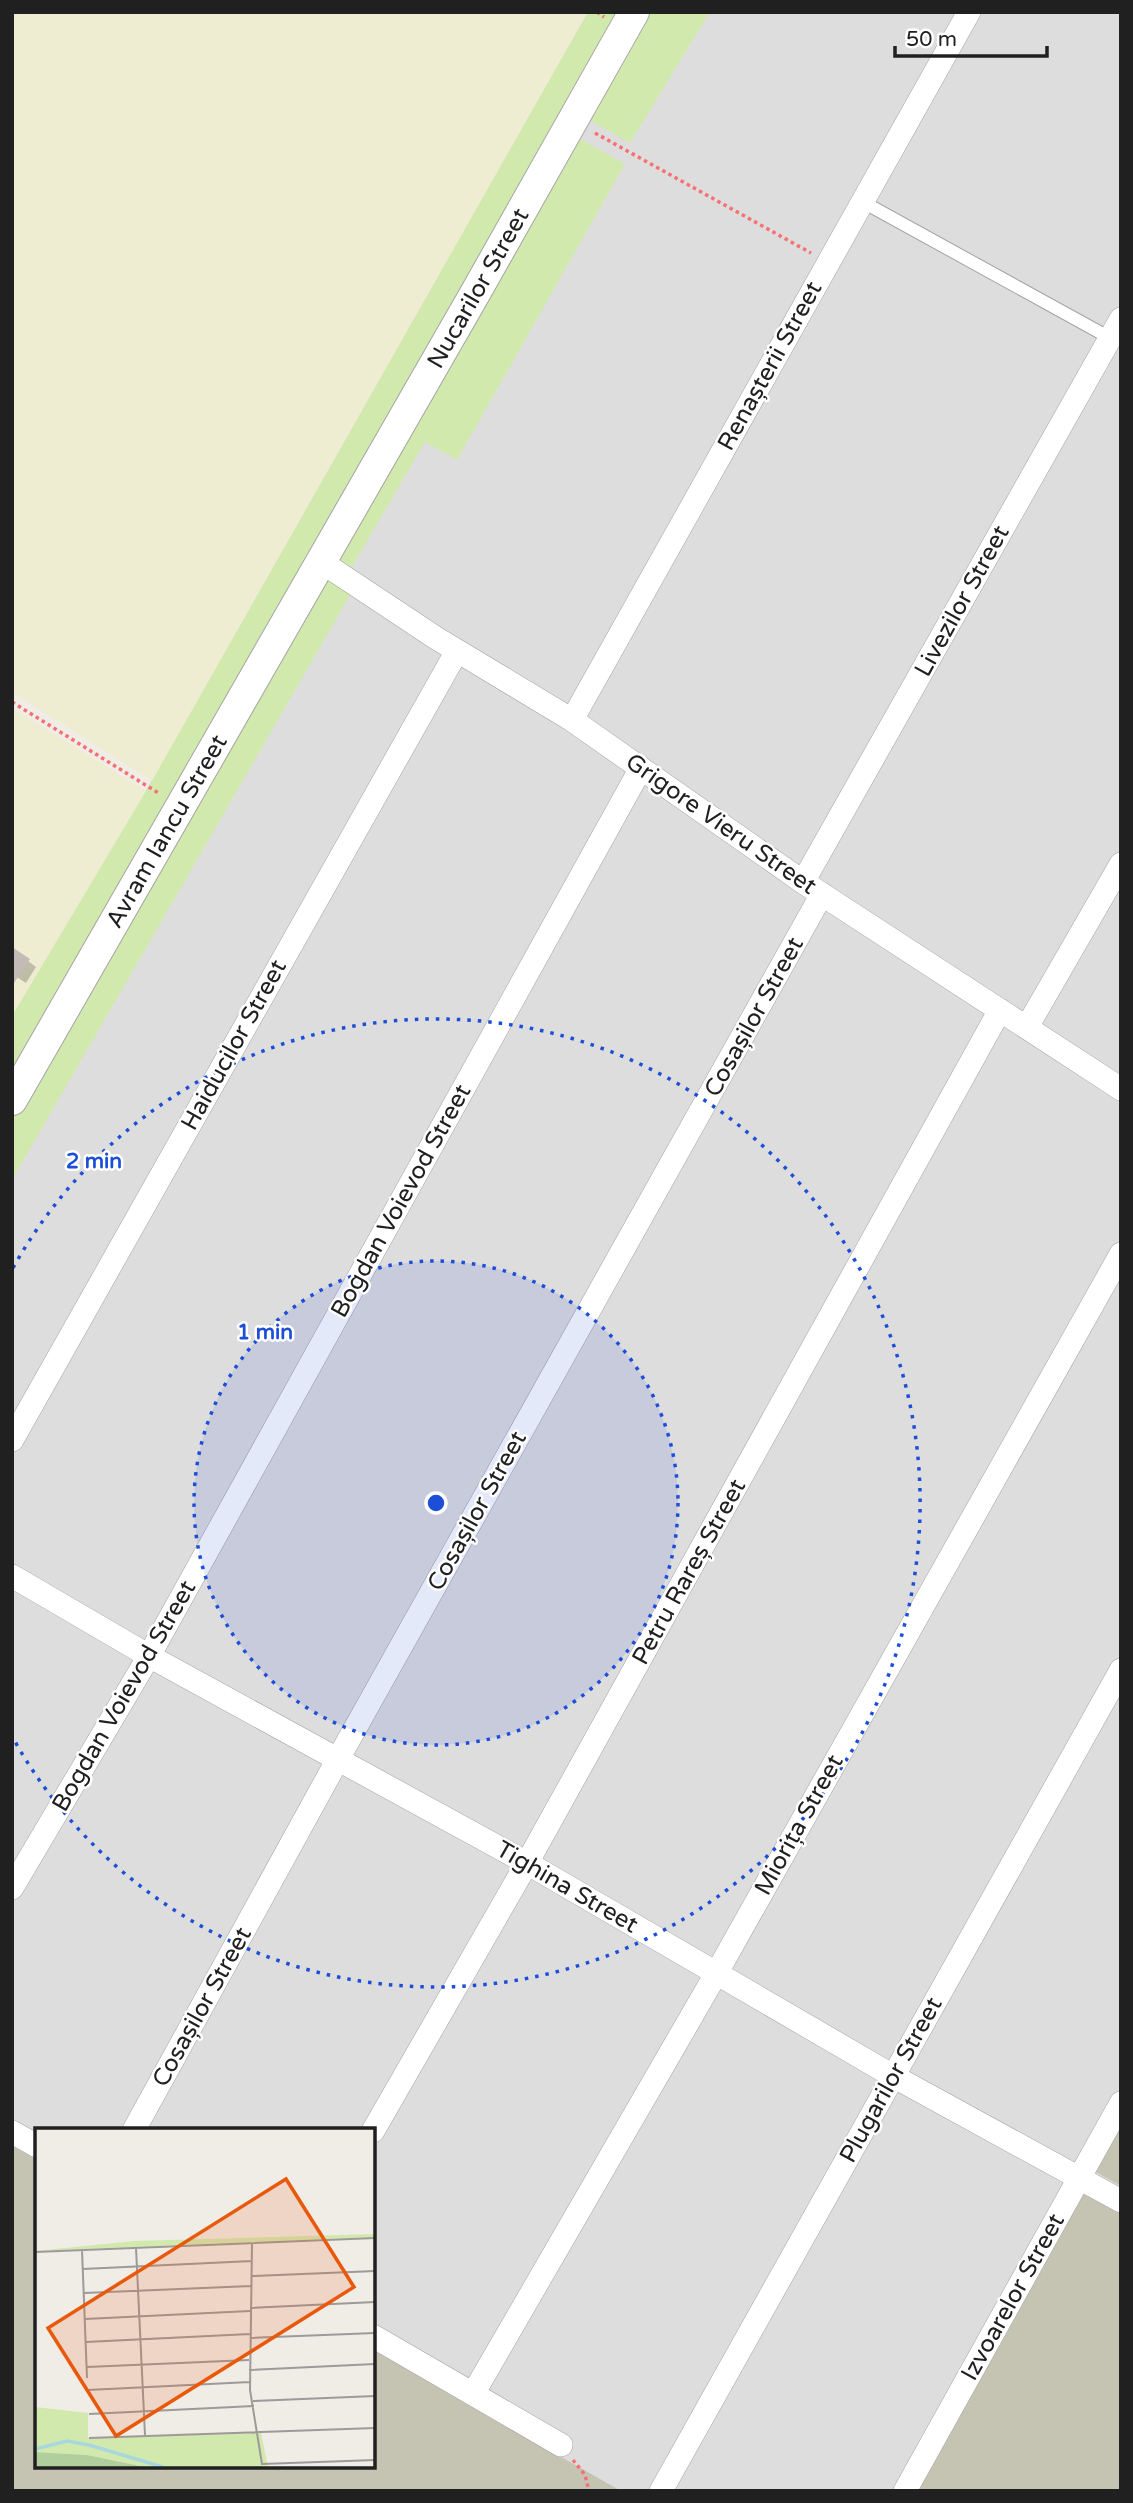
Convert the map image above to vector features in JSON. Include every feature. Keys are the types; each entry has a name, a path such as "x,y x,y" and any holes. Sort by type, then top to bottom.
{"street":[{"name":"Nucarilor Street","path":"320,561 634,12"},
{"name":"Renașterii Street","path":"572,720 969,12"},
{"name":"Livezilor Street","path":"813,888 1115,328"},
{"name":"Grigore Vieru Street","path":"320,561 457,651 572,720 813,888 1121,1088"},
{"name":"Avram Iancu Street","path":"12,1100 320,561"},
{"name":"Haiducilor Street","path":"12,1440 457,651"},
{"name":"Bogdan Voievod Street","path":"12,1888 149,1656 641,768"},
{"path":"1027,1027 1121,864"},
{"name":"Cosașilor Street","path":"135,2128 813,888"},
{"name":"Petru Rareș Street","path":"374,2129 527,1863 1000,1010"},
{"name":"Miorița Street","path":"474,2394 716,1974 1121,1254"},
{"name":"Tighina Street","path":"12,1576 149,1656 527,1863 893,2076 1121,2201"},
{"name":"Plugarilor Street","path":"661,2491 1121,1670"},
{"name":"Izvoarelor Street","path":"905,2491 1121,2103"},
{"path":"12,2132 35,2145"},
{"path":"374,2337 561,2445"}],"lane":[{"path":"863,202 1115,328"}],"path":[{"path":"573,120 828,263"},
{"path":"12,702 180,806"},
{"path":"561,2445 585,2476 589,2491"}],"shaded area":[{"path":"588,12 1121,12 1121,2491 12,2491 12,1016 87,894"},
{"path":"1121,2123 1121,2186 1094,2171"},
{"path":"12,2146 35,2159 35,2468 374,2468 374,2351 621,2491 12,2491"},
{"path":"1083,2194 1121,2214 1121,2491 916,2491"}],"green space":[{"path":"12,12 587,14 152,781 12,692"},
{"path":"588,12 621,12 12,1081 12,1016 152,781"},
{"path":"642,12 710,12 630,143 582,116"},
{"path":"573,135 625,164 457,460 425,442 352,567 335,557"},
{"path":"325,574 352,592 12,1180 12,1121"},
{"path":"12,708 146,791 12,1016"}],"building":[{"path":"12,947 30,959 12,986"}]}
